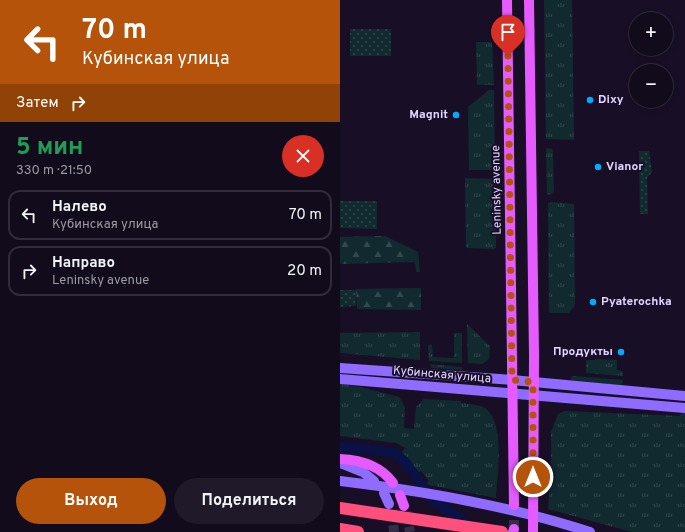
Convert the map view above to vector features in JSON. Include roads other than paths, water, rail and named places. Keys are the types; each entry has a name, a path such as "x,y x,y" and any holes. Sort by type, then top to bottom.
{"highway":[{"path":"340,508 511,531"},
{"path":"340,529 358,532"}],"main road":[{"name":"Leninsky avenue","path":"508,0 512,394"},
{"path":"529,0 533,532"},
{"name":"Кубинская улица","path":"340,368 512,380 685,396"},
{"name":"Кубинская улица","path":"340,379 685,408"},
{"path":"512,394 514,505"},
{"path":"340,459 353,460 378,469 387,475 393,484"},
{"path":"340,463 363,472 374,481"},
{"path":"340,481 375,485 484,505 564,524 590,532"},
{"path":"384,493 389,504"},
{"path":"400,495 404,506"}],"waterway":[{"path":"340,446 395,453 406,463 430,498 472,527"}],"tunnel":[{"path":"514,505 514,529"},
{"path":"392,510 394,532"},
{"path":"406,512 410,532"}],"place":[{"name":"Dixy","path":"590,100"},
{"name":"Magnit","path":"456,115"},
{"name":"Vianor","path":"598,167"},
{"name":"Pyaterochka","path":"593,302"},
{"name":"Продукты","path":"621,352"}]}
